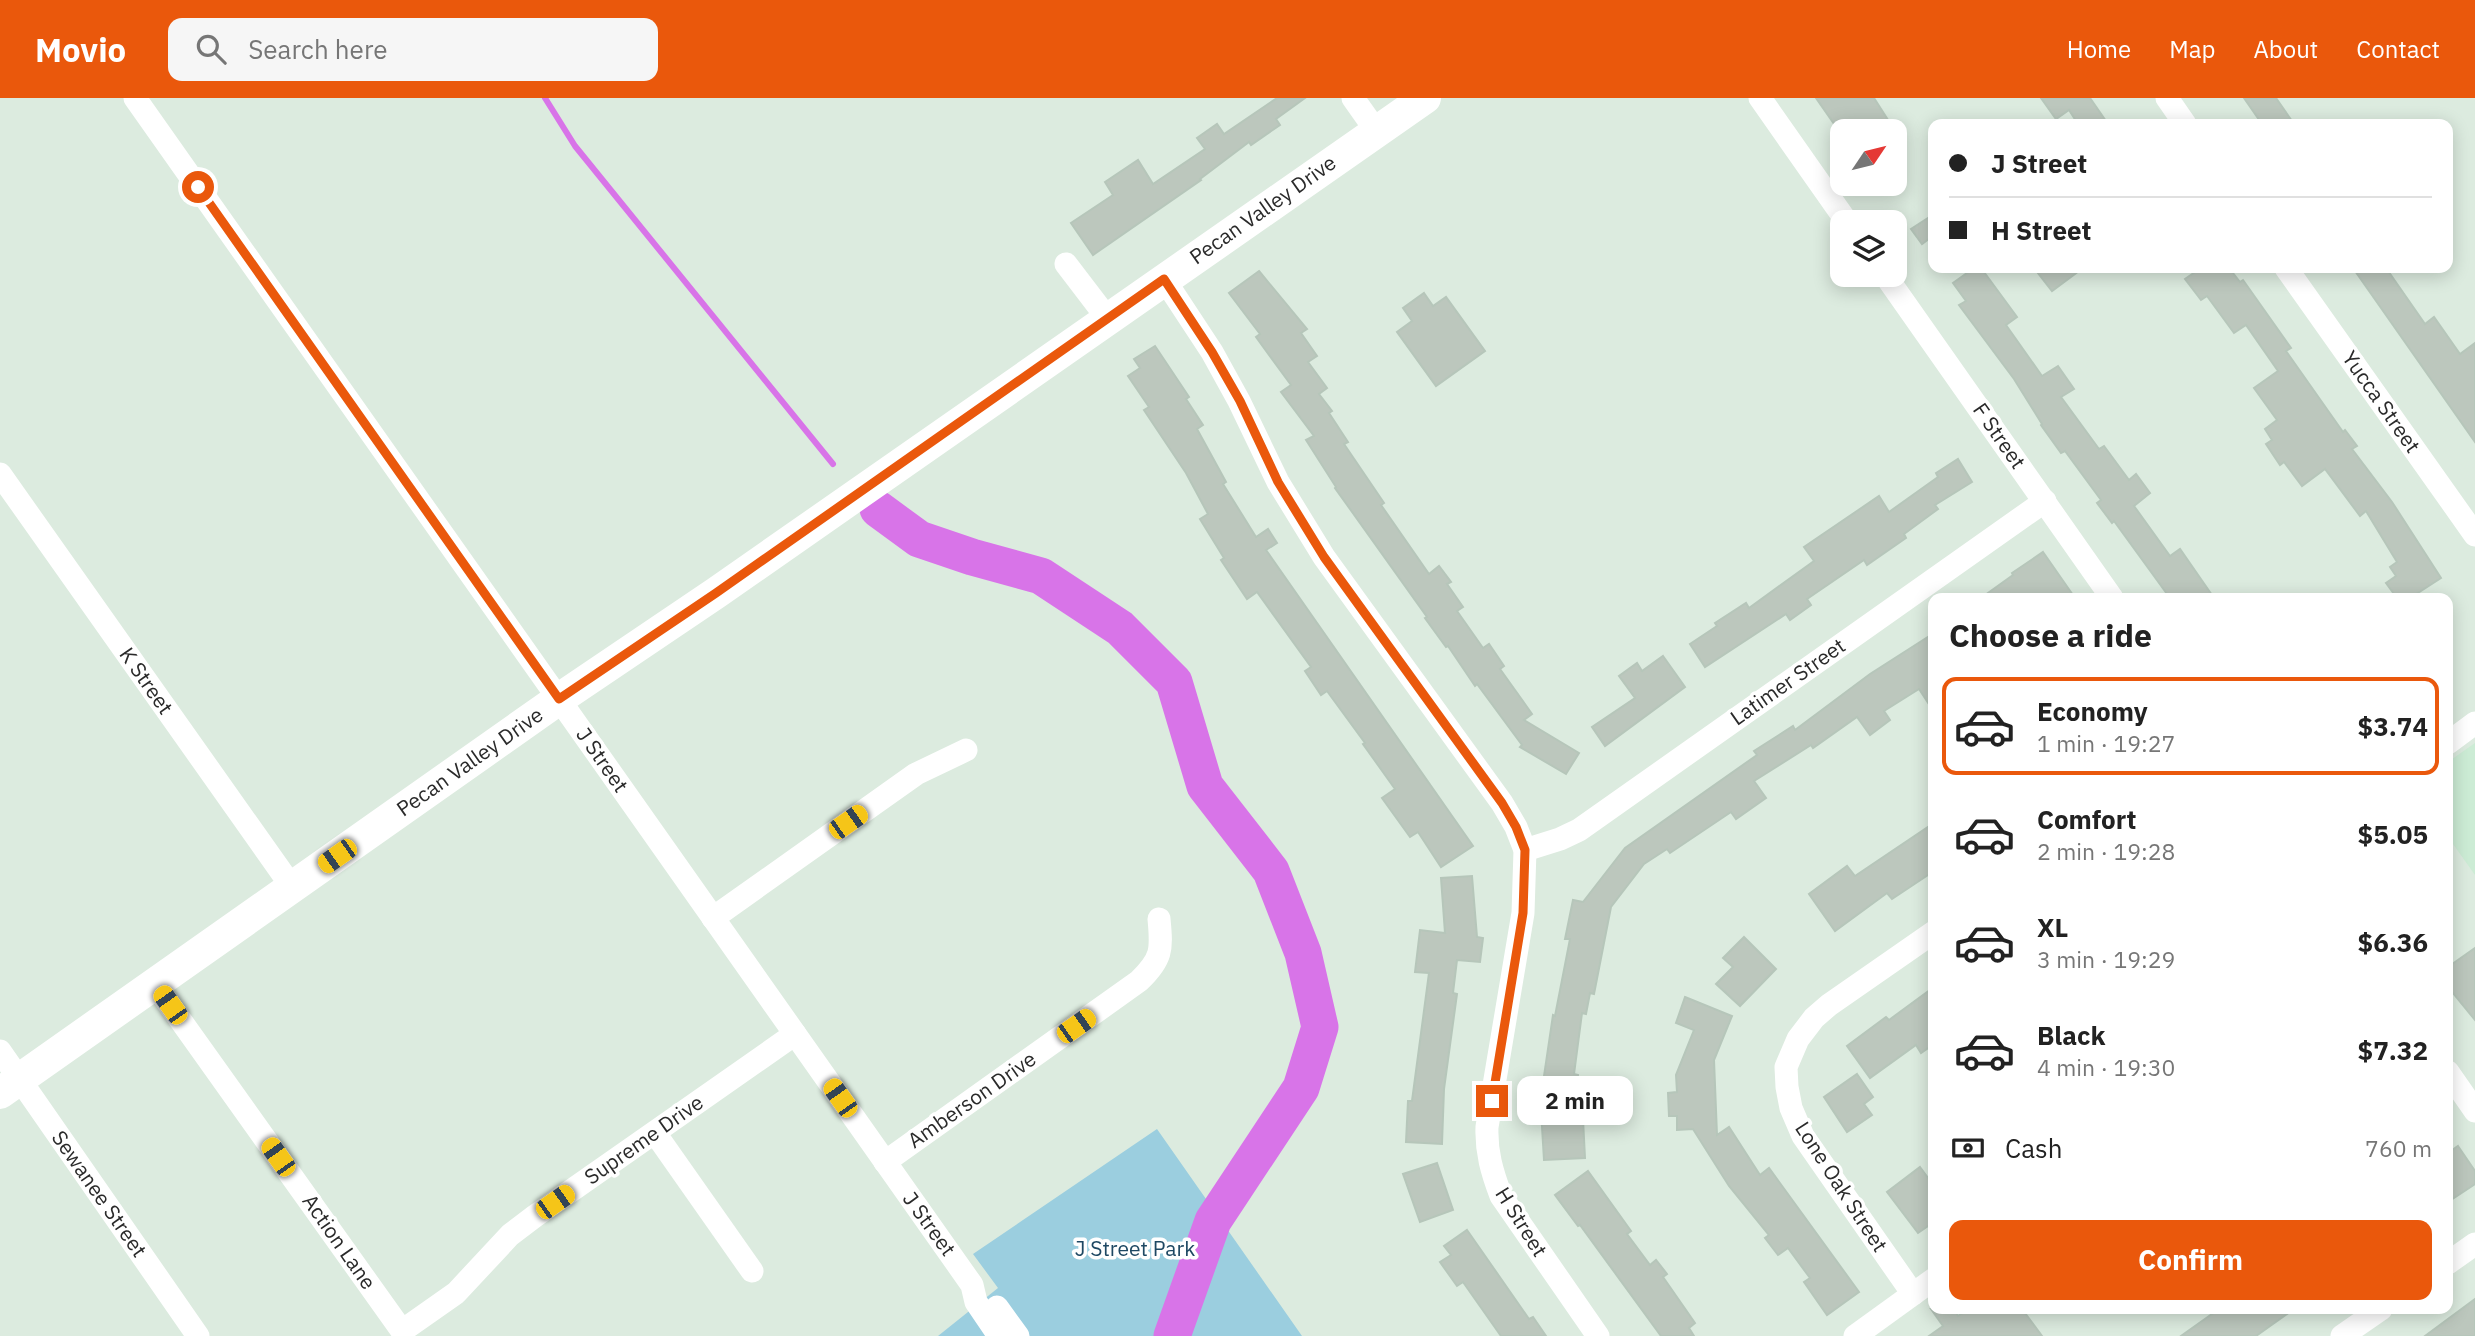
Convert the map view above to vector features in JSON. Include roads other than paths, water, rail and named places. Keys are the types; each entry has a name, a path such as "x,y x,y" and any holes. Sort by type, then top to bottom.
{"main road":[{"name":"Pecan Valley Drive","path":"10,1086 559,699 716,593 1425,98"}],"street":[{"name":"J Street","path":"135,98 972,1285 976,1302 999,1336"},
{"path":"1353,98 1377,132"},
{"path":"1760,98 1839,210"},
{"path":"2167,98 2182,119"},
{"path":"1066,264 1108,319"},
{"name":"Yucca Street","path":"2290,273 2475,536"},
{"name":"H Street","path":"1164,279 1212,352 1240,401 1278,482 1324,557 1502,803 1516,827 1525,850 1523,913 1486,1147 1501,1196 1598,1336"},
{"name":"F Street","path":"1893,287 2109,593"},
{"name":"K Street","path":"0,474 292,887"},
{"name":"Latimer Street","path":"1525,850 1578,830 2045,501"},
{"path":"2453,739 2475,723"},
{"path":"713,918 916,774 966,750"},
{"name":"Amberson Drive","path":"885,1162 1139,981 1156,966 1162,942 1159,919"},
{"name":"Lone Oak Street","path":"1913,1294 1798,1126 1787,1087 1786,1067 1798,1039 1814,1018 1928,936"},
{"name":"Action Lane","path":"155,983 402,1331"},
{"name":"Supreme Drive","path":"402,1331 456,1293 510,1235 535,1216 795,1034"},
{"name":"Sewanee Street","path":"0,1051 10,1086 198,1336"},
{"path":"2453,1079 2475,1111"},
{"path":"655,1132 752,1271"},
{"path":"2453,1259 2475,1244"},
{"path":"1855,1336 1928,1283"},
{"name":"J Street","path":"972,1285 985,1291 1018,1336"},
{"path":"2342,1336 2374,1314"}],"waterway":[{"path":"545,98 575,146 833,464"},
{"path":"878,509 919,539 1041,576 1120,628 1174,682 1205,786 1271,871 1303,953 1320,1027 1301,1088 1213,1221 1172,1336"}],"park label":[{"name":"J Street Park","path":"1135,1249"}]}
